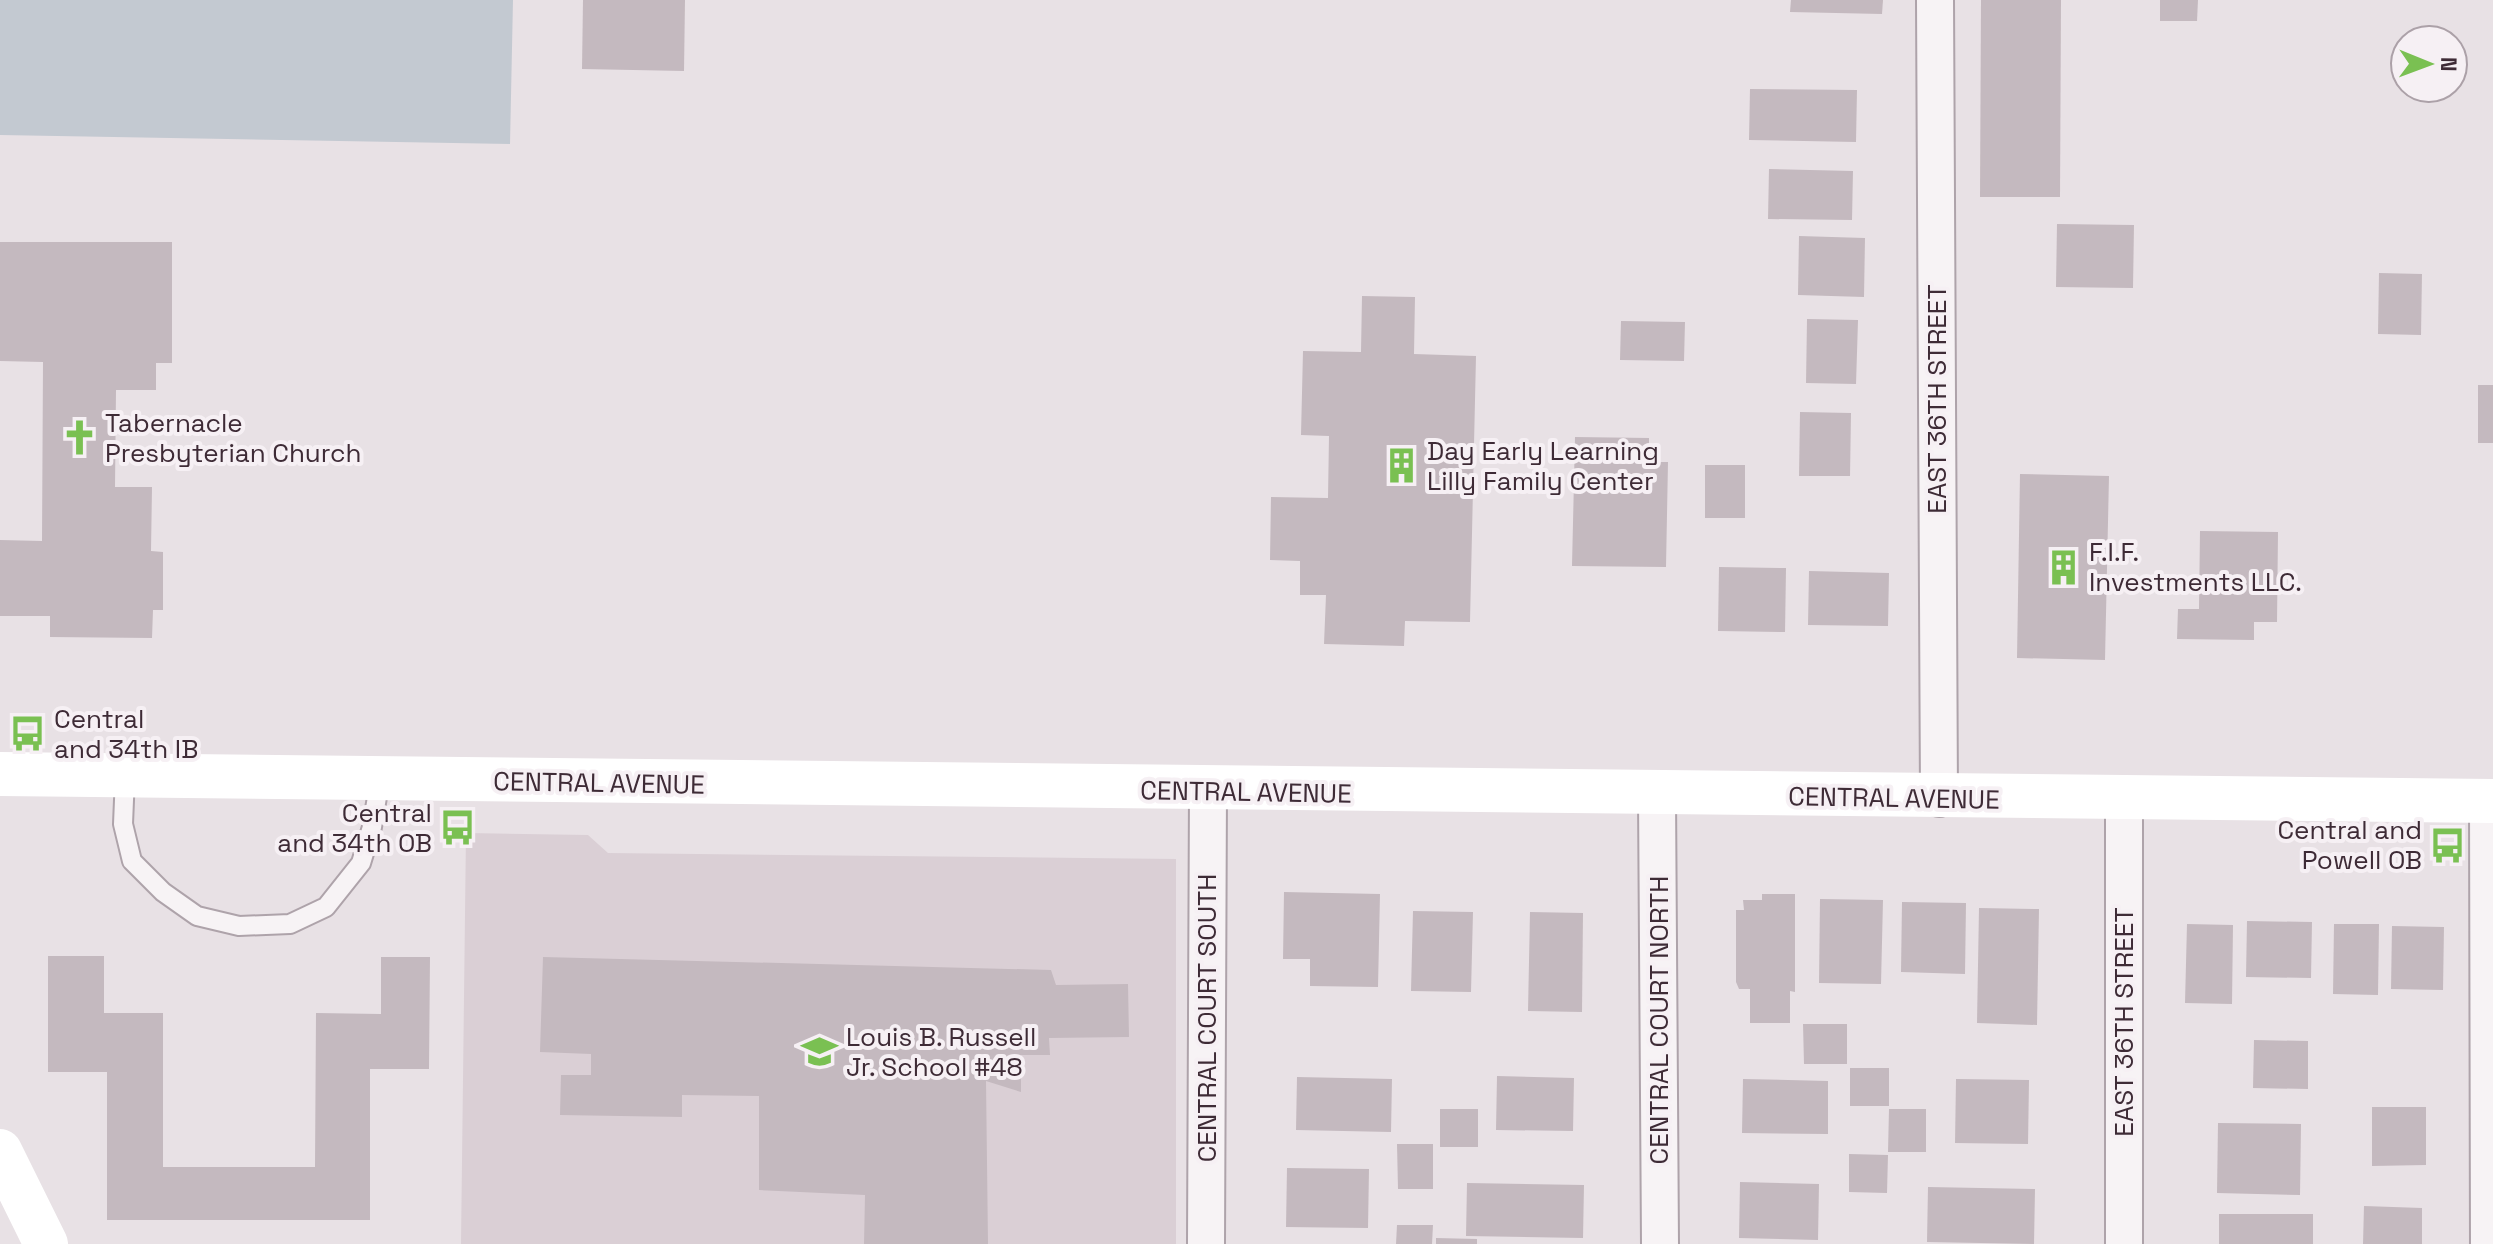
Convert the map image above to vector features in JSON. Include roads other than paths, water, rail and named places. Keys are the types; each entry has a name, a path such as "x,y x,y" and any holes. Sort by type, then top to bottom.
{"main road":[{"name":"CENTRAL AVENUE","path":"0,774 1657,796 2490,801"},
{"path":"0,1151 46,1244"}],"street":[{"name":"EAST 36TH STREET","path":"1935,0 1939,798"},
{"name":"CENTRAL COURT SOUTH","path":"1206,1244 1208,791"},
{"name":"CENTRAL COURT NORTH","path":"1657,796 1660,1244"},
{"name":"EAST 36TH STREET","path":"2124,801 2124,1244"},
{"path":"2489,1244 2490,801"}],"lane":[{"path":"125,776 123,824 132,861 163,892 197,916 239,926 290,924 326,907 361,863 372,827 380,779"}],"place":[{"name":"Tabernacle Presbyterian Church","path":"79,438"},
{"name":"Day Early Learning Lilly Family Center","path":"1401,466"},
{"name":"F.I.F. Investments LLC.","path":"2063,567"},
{"name":"Central and 34th IB","path":"28,734"},
{"name":"Central and 34th OB","path":"458,828"},
{"name":"Central and Powell OB","path":"2448,845"},
{"name":"Louis B. Russell Jr. School #48","path":"820,1052"}]}
